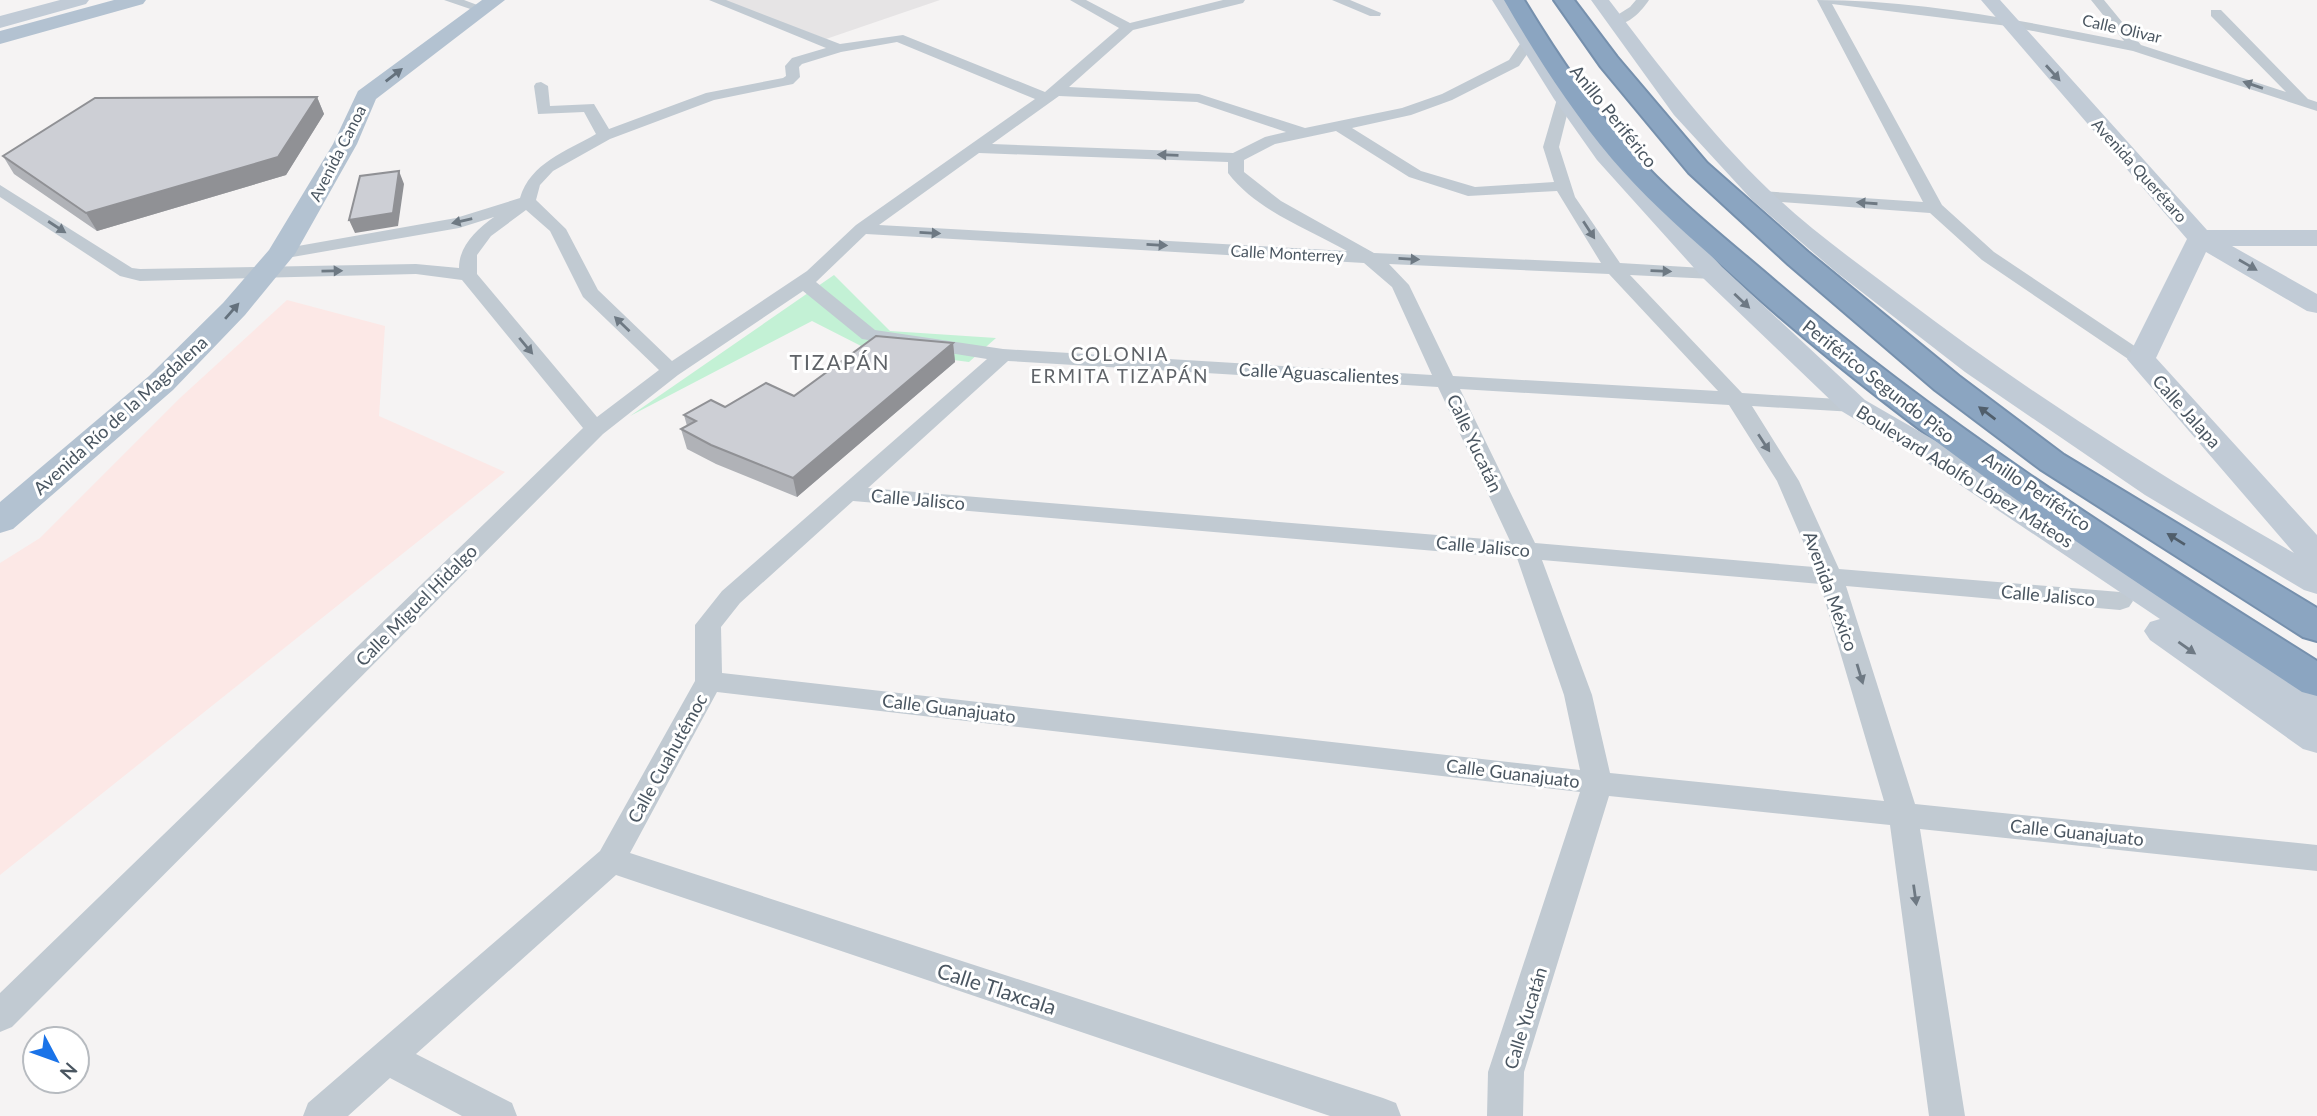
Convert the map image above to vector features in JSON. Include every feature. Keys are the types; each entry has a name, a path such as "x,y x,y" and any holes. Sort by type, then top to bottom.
{"highway":[{"name":"Periférico Segundo Piso","path":"1514,0 1579,99 1639,174 1776,299 1889,393 2077,527 2317,681"},
{"name":"Anillo Periférico","path":"1530,0 1592,93 1684,200 1811,318 1992,463 2317,669"},
{"name":"Anillo Periférico","path":"1564,0 1609,62 1698,168 1798,258 1947,383 2052,461 2317,627"},
{"path":"1583,0 1706,157 1792,237 1889,315 1990,388 2115,475 2317,604"}],"main road":[{"path":"2,30 80,0"},
{"path":"89,0 100,5 127,2"},
{"name":"Boulevard Adolfo López Mateos","path":"1501,0 1527,44 1605,155 1713,273 1854,406 1949,463 2317,704"},
{"name":"Avenida Querétaro","path":"1990,0 2200,237 2317,305"},
{"path":"2,30 127,2"},
{"name":"Avenida Canoa","path":"272,263 345,144 366,96 489,5"},
{"path":"1608,11 1682,110 1761,196 1845,266 1975,366 2157,488 2317,582"},
{"path":"2200,237 2317,238"},
{"name":"Calle Jalapa","path":"2200,237 2141,359 2317,557"},
{"name":"Avenida Río de la Magdalena","path":"0,521 162,383 217,328 272,263"},
{"path":"1854,406 2050,552 2317,738"}],"street":[{"path":"450,0 489,5"},
{"path":"715,0 839,48"},
{"path":"1076,0 1128,27 1238,5"},
{"path":"1338,0 1375,13"},
{"path":"1608,11 1635,9 1643,0"},
{"path":"1823,0 1935,208 1988,256 2141,359"},
{"name":"Calle Olivar","path":"1829,0 1905,5 2136,48 2311,104"},
{"path":"2097,0 2136,48"},
{"path":"2216,12 2311,104"},
{"name":"Calle Miguel Hidalgo","path":"0,1016 595,429 671,371 804,282 862,229 1051,95 1128,27"},
{"path":"595,429 468,275 468,255 485,232 527,201 531,184 547,169 605,136 711,96 788,81 793,77 792,66 797,61 839,48 892,38 904,39 1051,95 1191,96 1302,132"},
{"path":"974,148 1236,158 1270,140 1406,113 1447,97 1514,63 1527,44"},
{"path":"541,86 543,111 589,107 605,136"},
{"name":"Avenida México","path":"1564,99 1551,147 1567,197 1615,270 1737,400 1788,481 1830,576 1903,813 1947,1116"},
{"path":"1338,126 1415,174 1474,192 1564,186"},
{"name":"Calle Yucatán","path":"1236,158 1236,173 1252,190 1371,258 1400,285 1526,550 1578,695 1598,783 1506,1072 1506,1116"},
{"path":"0,190 126,272 140,275 272,263 459,223 527,201"},
{"path":"1761,196 1935,208"},
{"path":"527,201 557,229 590,293 671,371"},
{"name":"Calle Monterrey","path":"862,229 1371,258 1713,273"},
{"path":"272,263 416,269 468,275"},
{"name":"Calle Aguascalientes","path":"804,282 869,335 1003,355 1854,406"},
{"name":"Calle Cuahutémoc","path":"321,1116 611,860 709,681 708,625 731,597 1003,355"},
{"name":"Calle Jalisco","path":"846,493 2120,601"},
{"name":"Calle Guanajuato","path":"709,681 1598,783 2317,858"},
{"name":"Calle Tlaxcala","path":"611,860 1383,1116"},
{"path":"388,1058 499,1116"}],"shaded area":[{"path":"722,0 940,0 826,39"},
{"path":"287,300 385,326 379,416 505,472 0,875 0,563 40,538 180,398"}],"green space":[{"path":"834,275 890,331 996,338 969,362 867,349 812,321 630,416"}],"building":[{"path":"317,97 278,157 86,213 3,156 95,98"},
{"path":"399,171 393,213 349,220 360,176"},
{"path":"876,336 953,343 793,478 711,445 681,429 696,421 684,415 711,400 725,407 766,383 794,396"}],"district":[{"name":"TIZAPÁN","path":"840,361"},
{"name":"COLONIA ERMITA TIZAPÁN","path":"1120,364"}]}
